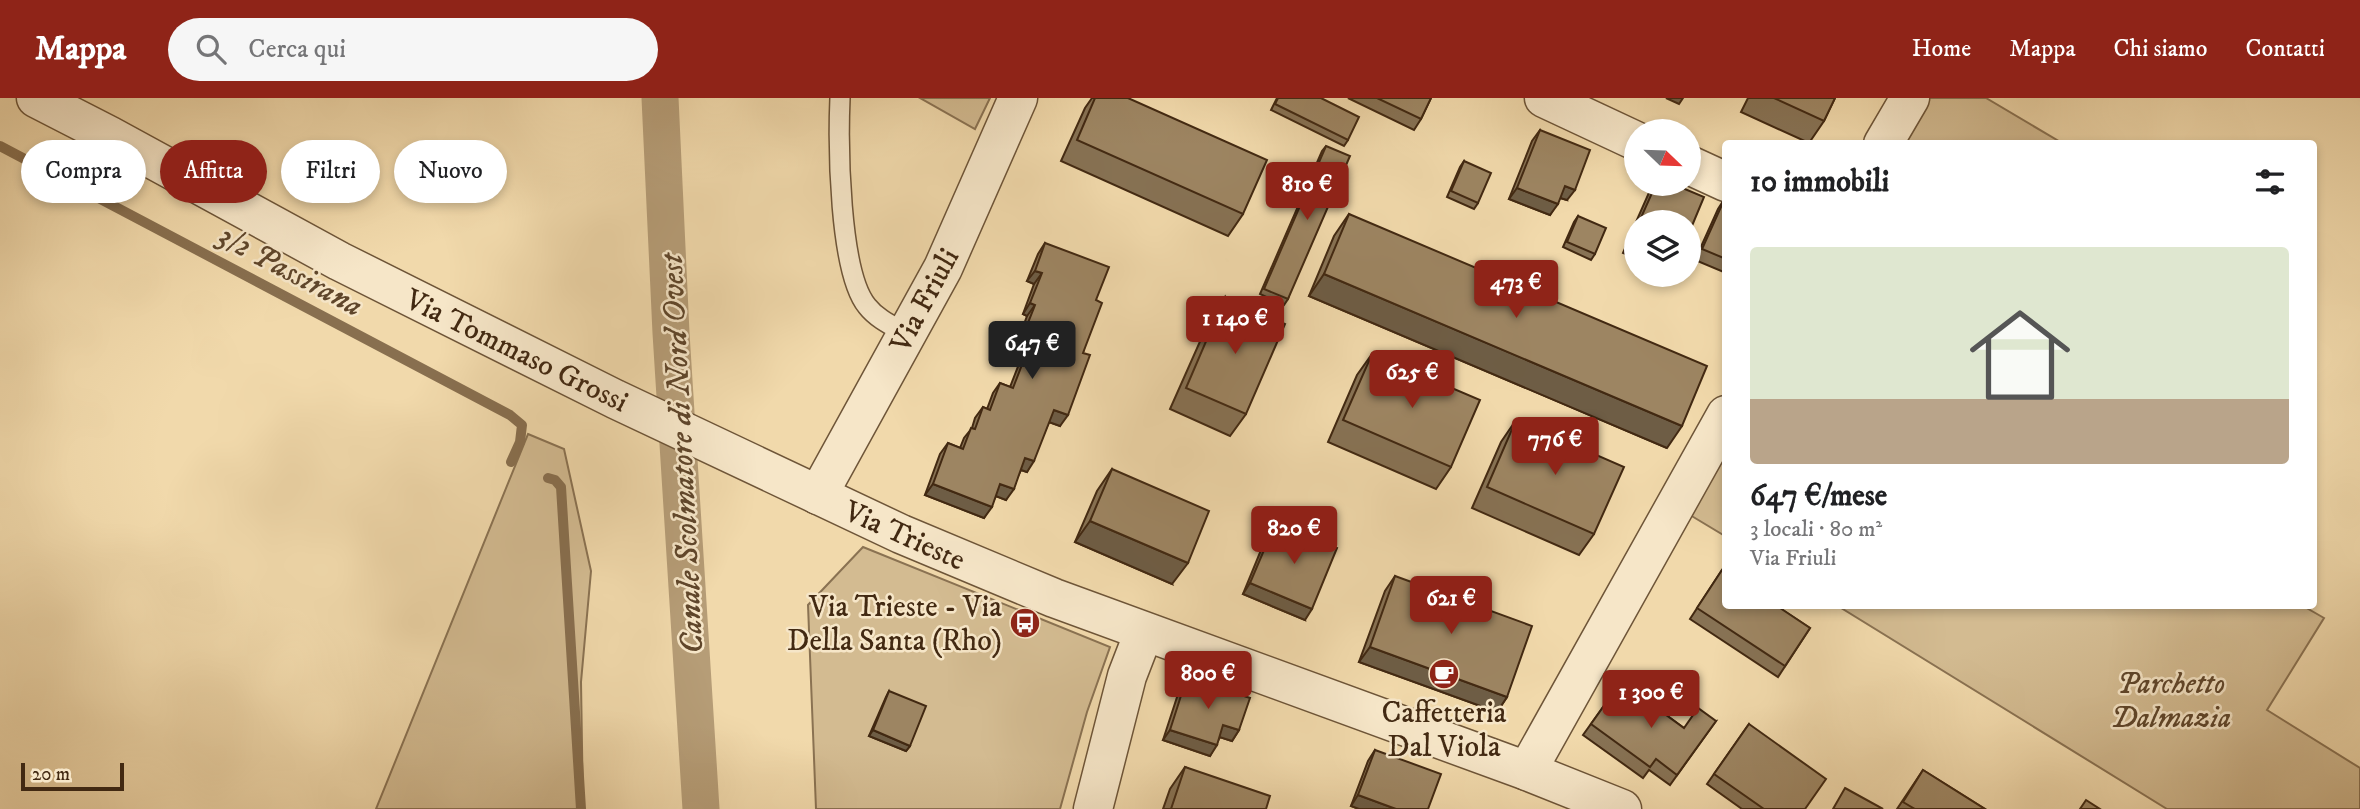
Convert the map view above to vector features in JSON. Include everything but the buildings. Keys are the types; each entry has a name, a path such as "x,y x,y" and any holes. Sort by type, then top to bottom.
{"street":[{"name":"Via Tommaso Grossi","path":"36,98 339,261 615,399 818,495"},
{"name":"Via Friuli","path":"818,495 959,234 1018,98"},
{"path":"1544,98 1624,135"},
{"path":"1885,140 1910,98"},
{"path":"1701,171 1722,180"},
{"path":"1527,771 1722,422"},
{"name":"Via Trieste","path":"818,495 983,569 1144,632 1527,771 1622,809"},
{"path":"1093,809 1127,676 1144,632"}],"lane":[{"path":"840,98 843,219 856,290 875,314 907,334"}],"green space":[{"path":"920,98 990,98 975,129"},
{"path":"1928,98 1986,98 2057,140 1903,140"},
{"path":"528,434 564,449 591,571 581,682 583,809 376,809"},
{"path":"1722,456 1722,534 1690,515"},
{"path":"863,547 1110,647 1087,712 1060,809 816,809 808,605"},
{"name":"Parchetto Dalmazia","path":"1843,609 2308,609 2324,618 2267,710 2360,768 2360,809 2167,809"}],"waterway":[{"name":"Canale Scolmatore di Nord Ovest","path":"660,98 671,333 701,809"},
{"name":"3/2 Passirana","path":"0,146 510,415 522,425 520,442 511,462"},
{"name":"3/2 Passirana","path":"548,478 555,480 561,487 581,809"}],"place":[{"name":"Via Trieste - Via Della Santa (Rho)","path":"1025,623"},
{"name":"Caffetteria Dal Viola","path":"1444,674"}]}
